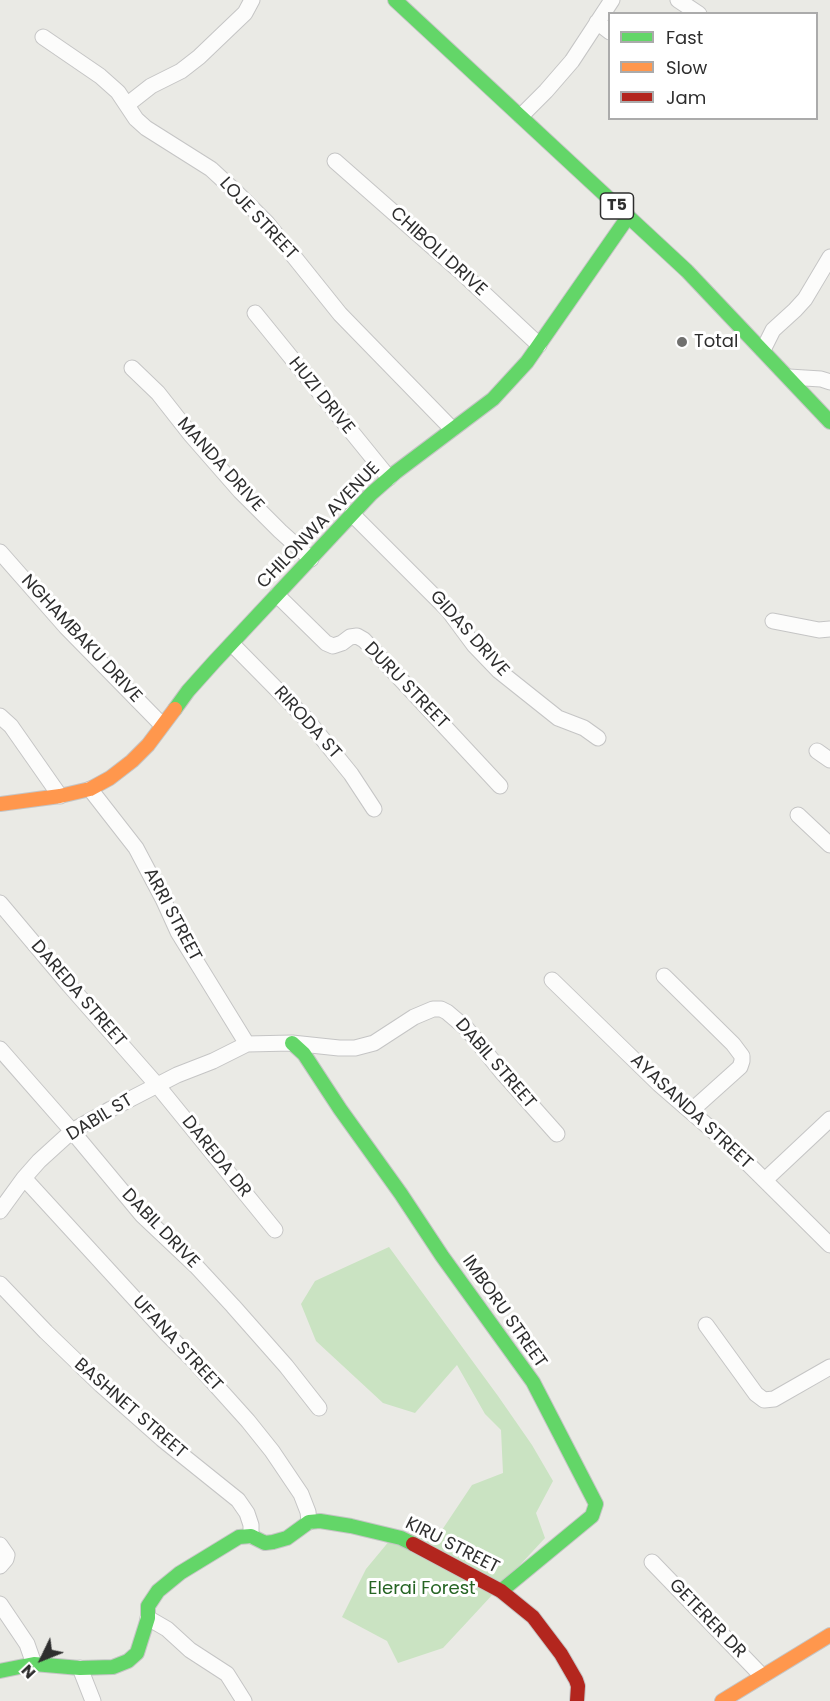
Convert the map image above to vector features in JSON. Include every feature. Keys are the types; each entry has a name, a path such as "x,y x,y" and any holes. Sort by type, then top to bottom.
{"main road":[{"name":"T5","path":"395,0 687,271 830,422"},
{"name":"CHILONWA AVENUE","path":"0,804 60,796 90,789 110,778 132,761 148,745 188,691 352,514 389,478 493,399 527,362 628,217"},
{"name":"IMBORU STREET","path":"292,1043 304,1054 442,1256 533,1382 596,1504 592,1516 501,1591"},
{"name":"KIRU STREET","path":"309,1522 327,1522 401,1538 501,1591 533,1617 561,1654 576,1680 578,1701"},
{"path":"0,1671 34,1664 80,1668 114,1667 128,1661 137,1653 148,1618 148,1606 158,1591 180,1573 239,1537 251,1536 266,1543 273,1542 287,1538 309,1522"},
{"path":"722,1701 830,1635"}],"street":[{"path":"128,104 199,57 245,13 252,0"},
{"path":"521,116 603,27 612,0"},
{"path":"678,0 696,12"},
{"name":"LOJE STREET","path":"43,37 100,76 118,92 146,128 211,169 237,193 267,223 340,314 452,429"},
{"name":"CHIBOLI DRIVE","path":"335,161 460,271 539,345"},
{"path":"762,350 773,330 805,299 830,257"},
{"name":"HUZI DRIVE","path":"255,313 389,478"},
{"name":"MANDA DRIVE","path":"132,368 158,393 240,491 311,559"},
{"path":"788,377 821,379 830,382"},
{"name":"GIDAS DRIVE","path":"352,514 448,610 474,645 499,671 558,718 584,728 598,738"},
{"name":"NGHAMBAKU DRIVE","path":"0,552 66,627 162,725"},
{"name":"DURU STREET","path":"277,595 326,643 333,646 357,636 364,640 500,786"},
{"path":"772,621 819,630 830,629"},
{"name":"RIRODA ST","path":"232,644 308,721 351,774 374,809"},
{"path":"0,716 11,726 60,796"},
{"path":"817,751 830,760"},
{"name":"ARRI STREET","path":"90,789 136,848 178,932 247,1044"},
{"path":"798,815 830,845"},
{"name":"DAREDA STREET","path":"0,903 157,1085"},
{"path":"664,976 742,1056 740,1067 691,1112"},
{"name":"AYASANDA STREET","path":"552,980 650,1076 726,1142 830,1245"},
{"name":"DABIL STREET","path":"157,1085 247,1044 292,1043 355,1048 374,1043 428,1010 441,1009 467,1029 556,1134"},
{"name":"DABIL DRIVE","path":"0,1049 142,1215 196,1266 286,1366 319,1408"},
{"name":"DABIL ST","path":"0,1211 39,1161 72,1131 157,1085"},
{"name":"DAREDA DR","path":"157,1085 275,1230"},
{"path":"765,1180 830,1119"},
{"name":"UFANA STREET","path":"24,1179 248,1421 301,1494 309,1522"},
{"name":"BASHNET STREET","path":"0,1284 101,1385 162,1439 238,1500 247,1513 251,1525 251,1536"},
{"path":"706,1325 756,1394 764,1400 774,1399 830,1367"},
{"path":"0,1545 7,1555 0,1566"},
{"name":"GETERER DR","path":"652,1562 762,1676"},
{"path":"0,1604 27,1644 34,1664"},
{"path":"148,1618 167,1629 190,1650 227,1674 244,1701"},
{"path":"80,1668 93,1701"}],"green space":[{"name":"Elerai Forest","path":"389,1247 498,1396 532,1445 553,1481 536,1513 545,1538 443,1648 398,1663 387,1641 342,1617 366,1569 395,1534 440,1533 472,1485 503,1473 501,1430 485,1414 457,1365 415,1413 383,1403 316,1341 301,1304 315,1281"}],"traffic: fast":[{"path":"395,0 687,271 830,422"},
{"path":"175,709 214,662 371,494 396,472 493,399 527,362 628,217"},
{"path":"292,1043 304,1054 442,1256 533,1382 596,1504 592,1516 501,1591"},
{"path":"0,1671 34,1664 80,1668 113,1667 128,1661 137,1653 148,1618 148,1606 158,1591 180,1573 239,1537 251,1536 265,1543 273,1542 287,1538 309,1522 320,1521 401,1538 413,1544"}],"traffic: slow":[{"path":"0,804 60,796 90,789 110,778 132,761 148,745 175,709"},
{"path":"722,1701 830,1635"}],"traffic: jam":[{"path":"413,1544 501,1591 533,1617 561,1654 576,1680 577,1701"}],"place":[{"name":"Total","path":"682,342"}]}
